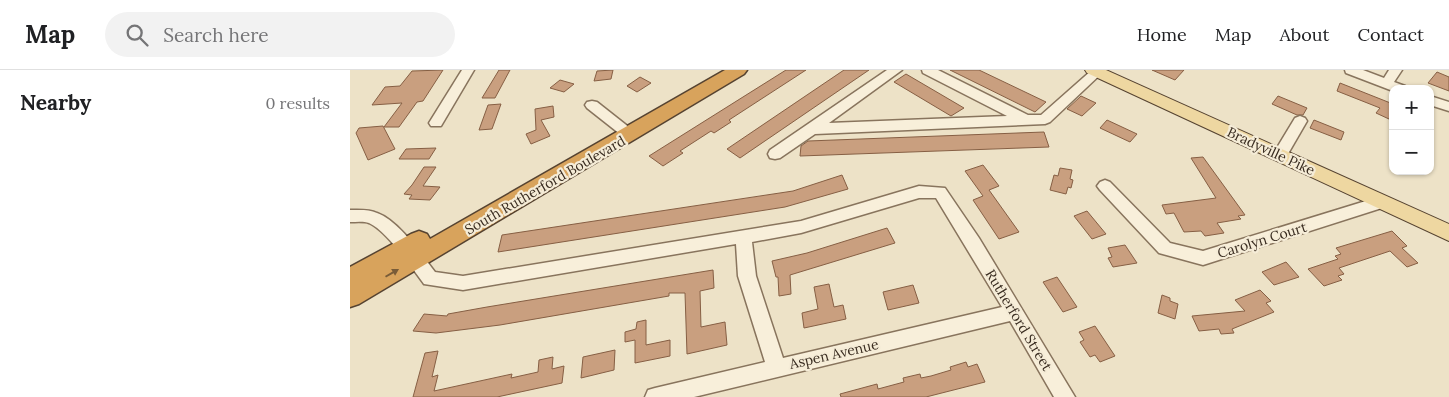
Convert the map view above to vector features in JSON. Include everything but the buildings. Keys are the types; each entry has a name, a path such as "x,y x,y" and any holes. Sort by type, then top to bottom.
{"highway":[{"name":"South Rutherford Boulevard","path":"624,131 715,70"},
{"name":"South Rutherford Boulevard","path":"350,297 410,254 624,131 738,70"},
{"name":"South Rutherford Boulevard","path":"350,279 410,254"}],"main road":[{"name":"Bradyville Pike","path":"1095,71 1449,233"}],"street":[{"path":"436,123 468,70"},
{"path":"775,154 896,70"},
{"path":"928,70 1026,120"},
{"path":"1351,70 1389,85"},
{"path":"1386,84 1396,70"},
{"path":"812,129 1045,119 1095,71"},
{"path":"1434,101 1449,107"},
{"path":"592,105 624,131"},
{"path":"1280,155 1300,121"},
{"name":"Carolyn Court","path":"1105,186 1164,248 1203,258 1382,202"},
{"name":"Rutherford Street","path":"743,236 801,227 919,192 940,192 973,243 1065,397"},
{"path":"350,216 372,216 389,228 430,280 463,284 743,236 747,276 777,368"},
{"name":"Aspen Avenue","path":"655,397 1013,312"}]}
